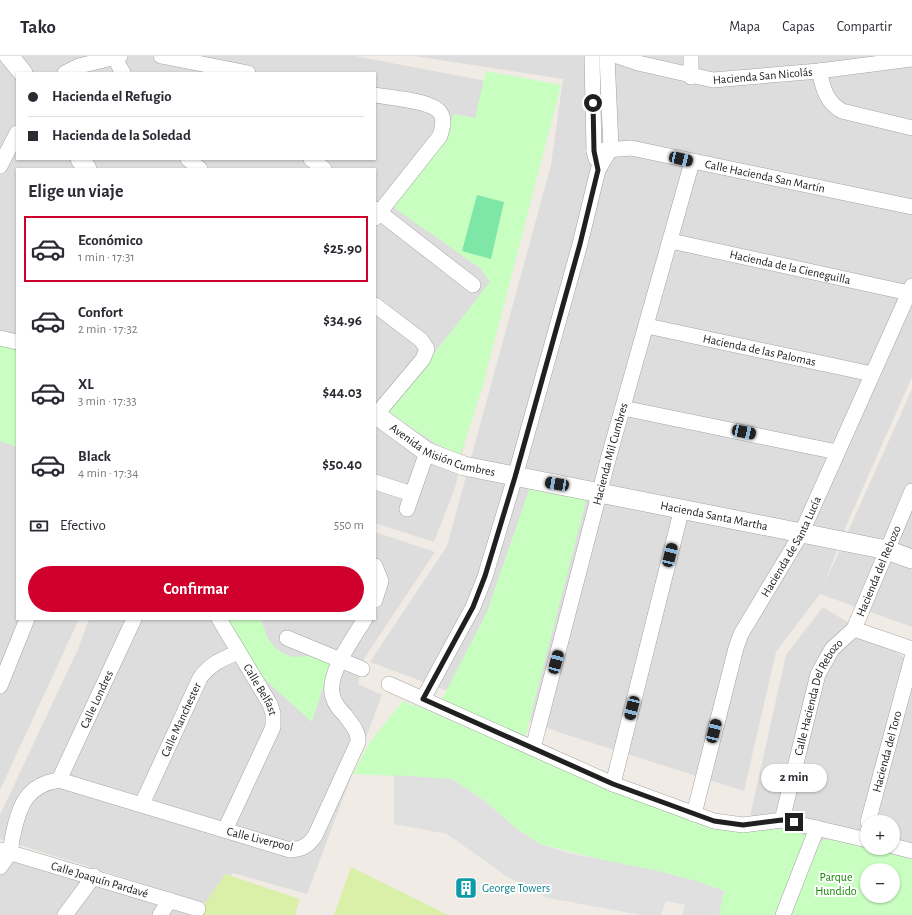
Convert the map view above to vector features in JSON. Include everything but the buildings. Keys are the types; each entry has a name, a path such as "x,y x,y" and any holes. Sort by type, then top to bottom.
{"street":[{"path":"9,56 22,72"},
{"path":"161,56 213,70 236,72"},
{"path":"592,56 594,151 598,170"},
{"path":"423,699 473,607 485,576 515,477 578,252 598,170 611,148 607,56"},
{"name":"Hacienda San Nicolás","path":"617,56 691,77 713,80 731,80 819,71 912,59"},
{"path":"691,56 691,77"},
{"path":"67,72 79,66 117,57 123,72"},
{"path":"819,71 827,98 834,106 842,111 912,128"},
{"path":"376,95 427,104 436,108 441,114 443,121 440,136 376,213 472,286"},
{"path":"1,163 16,135"},
{"name":"Calle Hacienda San Martín","path":"594,151 611,148 631,148 912,207"},
{"path":"189,160 199,168"},
{"path":"312,160 323,168"},
{"name":"Hacienda Mil Cumbres","path":"533,748 599,492 671,241 692,162"},
{"name":"Hacienda de la Cieneguilla","path":"671,241 910,289"},
{"name":"Hacienda de Santa Lucía","path":"694,814 736,648 749,619 801,534 910,289"},
{"path":"376,306 421,340 427,349 423,359 376,413"},
{"name":"Hacienda de las Palomas","path":"647,326 872,374"},
{"path":"0,338 16,342"},
{"path":"623,408 837,452"},
{"name":"Avenida Misión Cumbres","path":"376,415 427,452 464,466 515,477"},
{"path":"407,509 427,452"},
{"name":"Hacienda Santa Martha","path":"515,477 682,508 801,534 887,550 912,559"},
{"path":"376,482 412,494"},
{"name":"Hacienda del Rebozo","path":"854,629 912,491"},
{"path":"613,784 682,508"},
{"path":"376,568 379,572 381,581 376,597"},
{"path":"0,686 27,620"},
{"name":"Calle Londres","path":"59,780 134,620"},
{"name":"Calle Belfast","path":"220,620 270,704 273,714 272,727 225,830"},
{"name":"Calle Liverpool","path":"59,780 290,850 306,846 315,836 358,742 357,732 336,705 332,696 332,680 341,660 364,620"},
{"path":"854,629 912,649"},
{"name":"Calle Hacienda Del Rebozo","path":"782,820 818,674 832,648 854,629"},
{"path":"287,638 362,669"},
{"name":"Calle Manchester","path":"142,804 200,678 206,669 214,663 238,652"},
{"name":"Hacienda del Toro","path":"870,815 912,658"},
{"path":"389,684 613,784 714,821 743,825 782,820 817,828 860,834"},
{"path":"0,867 24,800 33,789 45,782 59,780"},
{"path":"783,915 817,828"},
{"path":"900,848 912,851"},
{"name":"Calle Joaquín Pardavé","path":"5,851 94,876 198,910"},
{"path":"65,915 94,876"},
{"path":"160,915 170,900"}],"shaded area":[{"path":"0,56 355,56 539,91 455,488 434,542 376,523 376,168 16,168 16,410 0,405"},
{"path":"414,56 912,56 912,377 846,526 824,585 912,389 912,627 820,594 776,652 744,791 564,734 370,662 447,546 551,165 563,79"},
{"path":"0,417 16,422 16,620 79,620 0,790"},
{"path":"376,532 435,552 364,659 358,684 382,695 307,894 233,873 211,905 0,839 0,815 78,649 89,620 376,620"},
{"path":"823,607 912,662 912,915 728,915 786,655"},
{"path":"394,775 452,779 485,801 517,829 540,844 569,853 658,871 697,881 724,891 719,915 682,915 685,905 666,901 661,915 641,915 548,898 506,876 447,834 394,824"},
{"path":"0,856 195,915 0,915"}],"green space":[{"path":"486,71 561,85 483,385 460,456 438,445 388,412 490,282 480,268 393,207 445,137 454,114 475,118"},
{"path":"477,195 504,202 491,259 462,251"},
{"path":"0,345 16,349 16,447 0,441"},
{"path":"531,484 587,497 525,738 442,699 487,612"},
{"path":"223,620 261,620 267,637 276,649 292,657 309,656 330,664 312,722 274,688 252,666"},
{"path":"403,701 442,716 592,782 716,827 785,829 806,836 775,915 719,915 724,891 540,844 517,829 485,801 452,779 353,774 369,743"},
{"name":"Parque Hundido","path":"830,838 860,846 860,855 896,855 912,859 912,915 790,915 820,842"},
{"path":"351,867 448,915 334,915"},
{"path":"225,874 300,899 295,915 197,915"}],"place":[{"name":"George Towers","path":"466,888"}],"route":[{"path":"593,103 594,151 598,170 580,244 515,477 485,576 473,607 423,699 613,784 714,821 726,824 743,825 782,820 794,822"}]}
